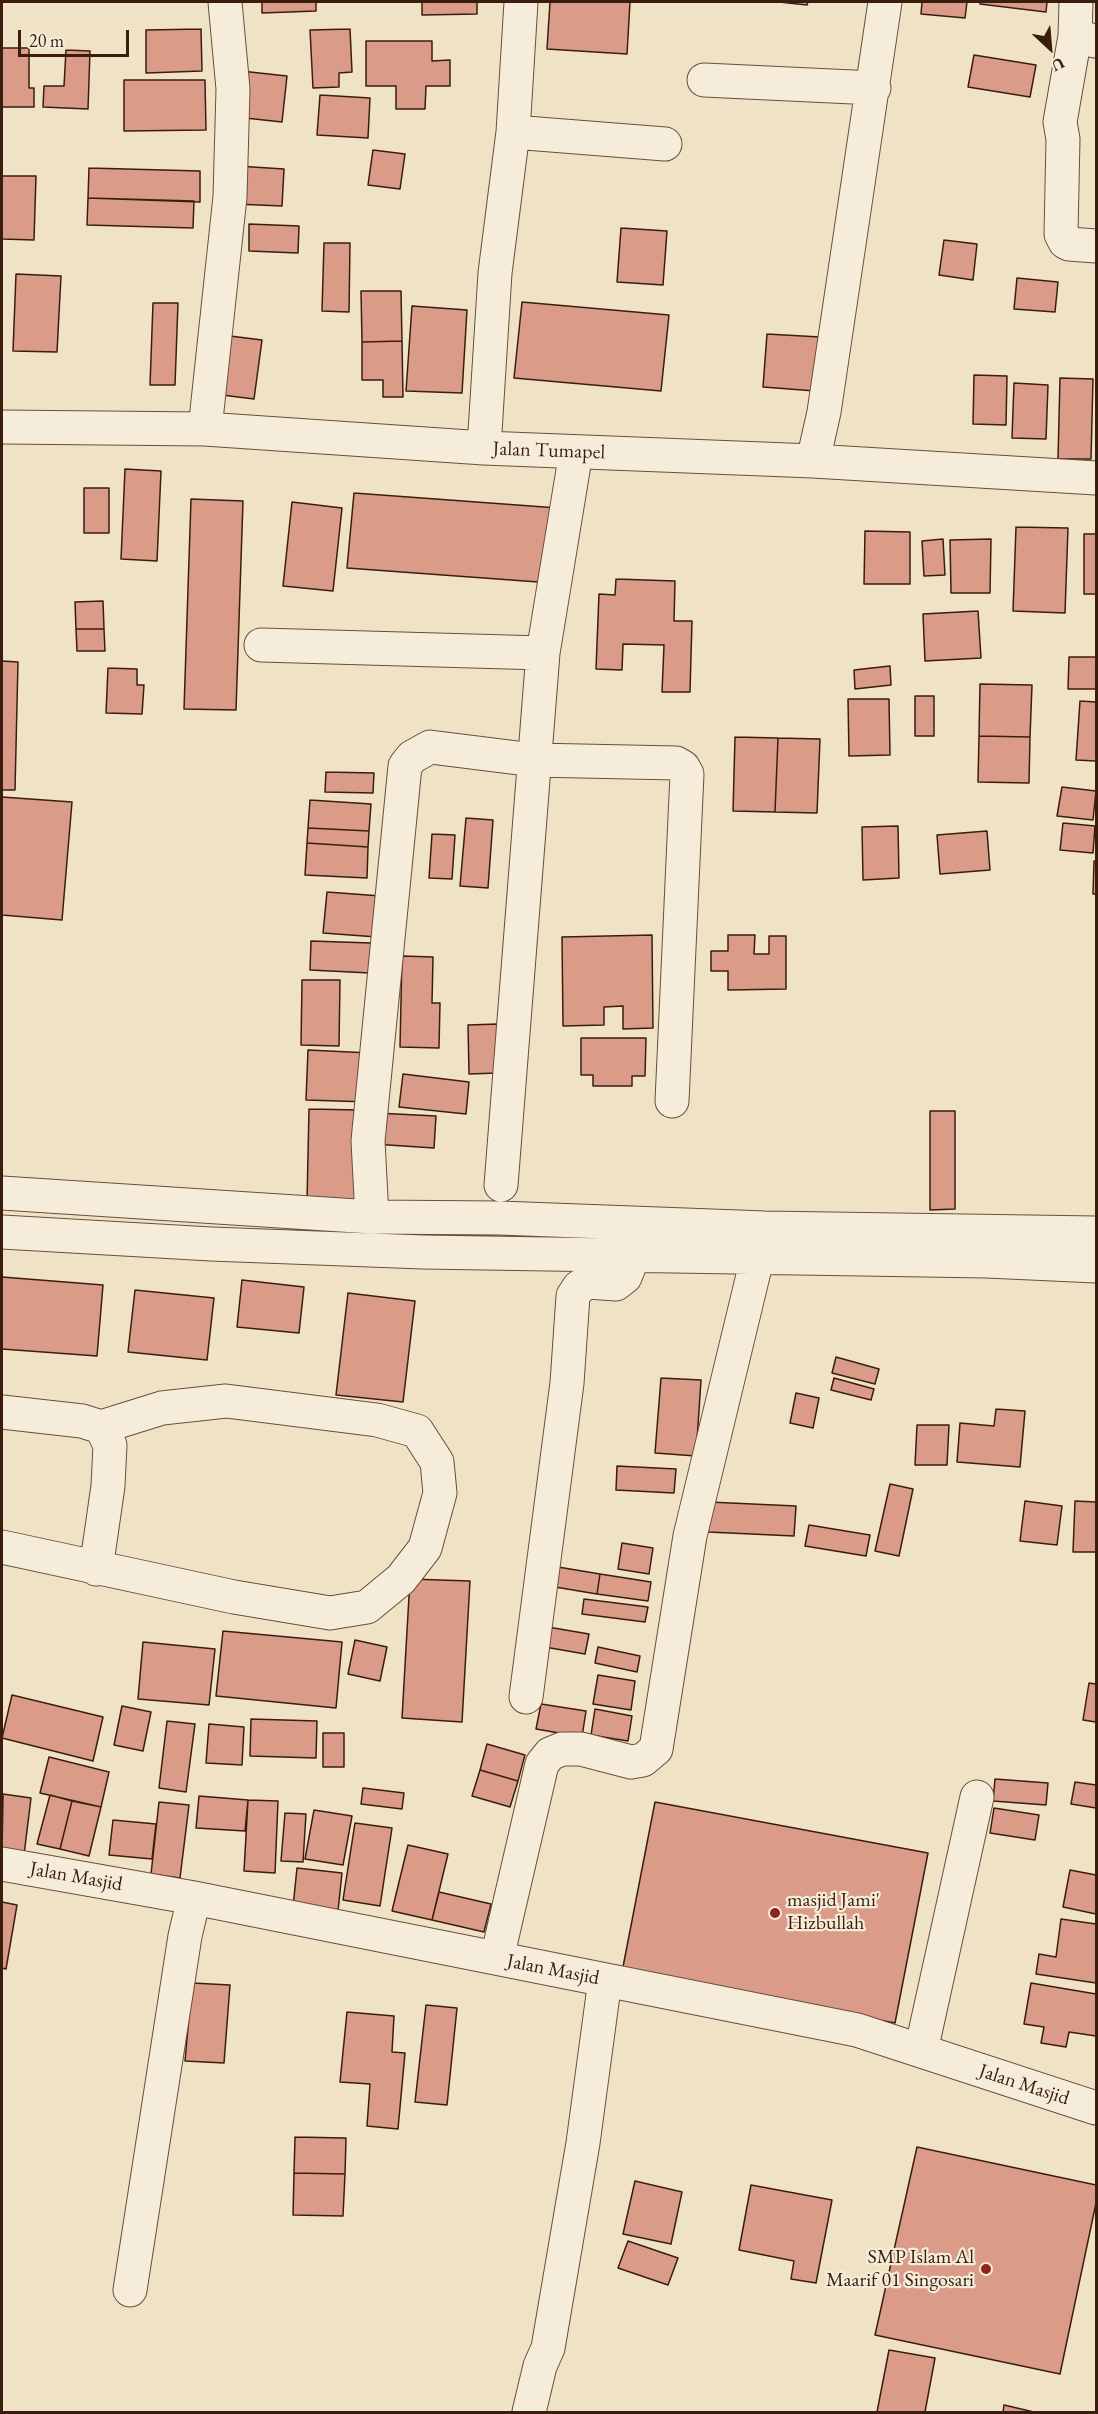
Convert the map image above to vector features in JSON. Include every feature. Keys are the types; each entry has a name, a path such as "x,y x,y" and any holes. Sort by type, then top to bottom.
{"street":[{"path":"205,429 230,197 233,89 225,2"},
{"path":"484,448 495,273 513,132 521,2"},
{"path":"813,461 824,412 885,2"},
{"path":"1076,2 1086,39 1060,122 1062,139 1061,234 1065,242 1069,244 1096,246"},
{"path":"704,80 874,88"},
{"path":"513,132 665,144"},
{"name":"Jalan Tumapel","path":"2,427 205,429 484,448 813,461 1096,478"},
{"path":"501,1185 543,653 576,452"},
{"path":"261,645 543,653"},
{"path":"372,1217 368,1141 405,766 412,757 430,747 534,760 676,763 683,767 687,774 672,1101"},
{"path":"2,1193 372,1217 1096,1233"},
{"path":"526,1697 567,1383 573,1296 579,1287 588,1282 616,1284 624,1276 629,1256 631,1223"},
{"path":"2,1232 270,1246 757,1259 987,1261 1096,1266"},
{"path":"496,1958 542,1764 550,1754 562,1749 581,1749 631,1762 644,1760 656,1749 690,1536 757,1259"},
{"path":"2,1412 82,1421 101,1427 162,1408 226,1401 377,1420 417,1431 437,1462 440,1493 425,1548 401,1578 367,1606 330,1613 96,1569 2,1547"},
{"path":"96,1569 108,1486 110,1445 101,1427"},
{"path":"921,2051 977,1797"},
{"name":"Jalan Masjid","path":"2,1864 194,1898 856,2030 1096,2108"},
{"path":"130,2290 183,1948 194,1898"},
{"path":"529,2412 540,2366 548,2348 583,2143 605,1980"}],"building":[{"path":"262,2 316,2 316,11 262,13"},
{"path":"422,2 477,2 477,14 422,15"},
{"path":"550,2 630,2 627,54 547,49"},
{"path":"779,2 808,2 807,5"},
{"path":"922,2 967,2 965,18 921,14"},
{"path":"980,2 1047,2 1046,12 980,4"},
{"path":"201,29 202,71 146,73 146,30"},
{"path":"350,29 352,72 339,73 339,87 313,88 310,30"},
{"path":"366,41 432,41 432,61 450,60 450,86 426,86 425,109 396,109 396,86 366,86"},
{"path":"2,48 29,48 29,88 34,88 34,107 2,107"},
{"path":"66,50 90,51 88,109 43,107 44,86 64,86"},
{"path":"974,55 1036,65 1030,97 968,87"},
{"path":"241,71 287,76 282,122 236,117"},
{"path":"124,80 205,80 206,130 124,131"},
{"path":"320,95 370,98 368,138 317,135"},
{"path":"373,150 405,154 400,189 368,185"},
{"path":"237,166 284,169 282,206 235,204"},
{"path":"89,168 200,171 200,202 88,198"},
{"path":"2,176 36,176 34,240 2,239"},
{"path":"88,198 194,201 193,228 87,225"},
{"path":"249,224 299,226 298,253 249,251"},
{"path":"621,228 667,231 663,285 617,282"},
{"path":"944,240 977,244 973,280 939,275"},
{"path":"324,243 350,243 349,312 322,311"},
{"path":"16,274 61,276 57,352 13,351"},
{"path":"1017,278 1058,282 1055,312 1014,309"},
{"path":"361,291 401,291 402,341 362,342"},
{"path":"522,302 669,315 661,391 514,378"},
{"path":"153,303 178,303 175,385 150,385"},
{"path":"412,306 467,310 462,393 406,391"},
{"path":"767,334 820,337 815,391 763,387"},
{"path":"222,335 262,340 254,399 214,394"},
{"path":"402,341 403,397 383,397 383,380 362,380 362,342"},
{"path":"974,375 1007,376 1006,425 973,424"},
{"path":"1060,378 1093,379 1091,459 1058,459"},
{"path":"1014,383 1048,385 1046,439 1012,438"},
{"path":"125,469 161,471 157,561 121,559"},
{"path":"84,488 109,488 109,533 84,533"},
{"path":"354,493 558,508 552,583 347,568"},
{"path":"191,499 243,501 236,710 184,709"},
{"path":"292,502 342,508 333,591 283,586"},
{"path":"1016,527 1068,528 1065,613 1013,611"},
{"path":"865,531 910,532 910,584 864,584"},
{"path":"1084,534 1096,534 1096,594 1084,594"},
{"path":"943,539 945,575 924,576 922,541"},
{"path":"991,539 990,593 951,593 950,540"},
{"path":"616,579 675,581 674,621 692,621 690,692 662,692 664,645 623,644 622,670 596,669 599,594 615,595"},
{"path":"103,601 104,629 76,629 75,602"},
{"path":"978,611 981,658 925,661 923,614"},
{"path":"76,629 104,629 105,651 77,651"},
{"path":"1069,657 1096,657 1096,689 1068,689"},
{"path":"2,661 18,662 15,790 2,790"},
{"path":"890,666 891,685 855,689 854,670"},
{"path":"108,668 137,669 137,685 144,685 142,714 106,713"},
{"path":"980,684 1032,685 1030,737 979,736"},
{"path":"915,696 934,696 934,736 915,736"},
{"path":"848,699 889,699 890,755 849,756"},
{"path":"1080,701 1096,702 1096,761 1076,760"},
{"path":"979,736 1030,737 1029,783 978,782"},
{"path":"735,737 778,738 775,812 733,811"},
{"path":"778,738 820,739 817,813 775,812"},
{"path":"326,772 374,773 373,793 325,792"},
{"path":"1062,787 1096,791 1093,820 1057,816"},
{"path":"2,797 72,802 62,920 2,915"},
{"path":"310,800 371,804 369,831 308,828"},
{"path":"466,818 493,820 488,888 460,886"},
{"path":"1063,823 1095,826 1093,853 1060,850"},
{"path":"898,826 899,878 863,880 862,827"},
{"path":"308,828 369,831 368,847 307,843"},
{"path":"987,831 990,870 940,874 937,835"},
{"path":"432,834 455,835 452,879 429,878"},
{"path":"307,843 368,847 367,878 305,875"},
{"path":"1094,861 1096,861 1096,894 1093,894"},
{"path":"327,892 381,896 377,937 323,933"},
{"path":"652,935 653,1028 623,1029 623,1006 604,1007 604,1025 563,1026 562,937"},
{"path":"728,935 755,935 754,954 769,954 769,936 786,936 786,989 728,990 728,971 711,971 711,951 728,951"},
{"path":"311,941 371,943 370,973 310,970"},
{"path":"402,956 433,957 432,1003 440,1003 439,1048 400,1047"},
{"path":"302,980 340,980 339,1046 301,1045"},
{"path":"497,1024 498,1073 469,1074 468,1025"},
{"path":"581,1038 646,1038 645,1076 632,1076 632,1086 593,1086 593,1075 581,1075"},
{"path":"308,1050 370,1053 369,1102 306,1100"},
{"path":"403,1074 469,1082 466,1114 399,1107"},
{"path":"309,1109 359,1110 356,1202 307,1201"},
{"path":"930,1111 955,1111 955,1209 930,1210"},
{"path":"376,1113 436,1116 434,1148 373,1144"},
{"path":"2,1277 103,1285 97,1356 2,1349"},
{"path":"242,1280 304,1287 299,1333 237,1327"},
{"path":"135,1290 214,1298 207,1360 128,1352"},
{"path":"348,1293 415,1301 403,1402 336,1395"},
{"path":"836,1357 879,1369 875,1384 832,1373"},
{"path":"661,1378 701,1380 696,1456 655,1453"},
{"path":"834,1378 874,1389 871,1400 831,1390"},
{"path":"796,1393 819,1398 813,1428 790,1423"},
{"path":"996,1409 1025,1411 1020,1467 957,1462 960,1423 994,1426"},
{"path":"917,1425 949,1425 947,1465 915,1465"},
{"path":"617,1466 676,1469 674,1493 616,1490"},
{"path":"890,1484 913,1489 899,1556 875,1551"},
{"path":"1025,1501 1062,1506 1057,1545 1020,1541"},
{"path":"1075,1501 1096,1502 1096,1552 1073,1552"},
{"path":"709,1502 796,1506 794,1536 708,1532"},
{"path":"809,1525 870,1535 866,1556 805,1546"},
{"path":"622,1543 653,1548 649,1574 618,1569"},
{"path":"558,1567 600,1574 597,1594 555,1587"},
{"path":"600,1574 651,1582 648,1601 597,1594"},
{"path":"410,1579 470,1581 462,1722 402,1718"},
{"path":"584,1599 648,1607 645,1622 582,1614"},
{"path":"542,1626 589,1634 585,1654 539,1646"},
{"path":"223,1631 342,1642 336,1708 216,1696"},
{"path":"355,1640 387,1647 380,1681 348,1674"},
{"path":"143,1642 215,1649 209,1705 138,1699"},
{"path":"598,1647 640,1656 637,1672 595,1663"},
{"path":"598,1675 635,1681 631,1710 593,1704"},
{"path":"1089,1683 1096,1684 1096,1722 1083,1720"},
{"path":"12,1695 103,1717 93,1761 2,1738"},
{"path":"541,1704 586,1711 582,1737 536,1729"},
{"path":"122,1706 151,1712 143,1751 114,1745"},
{"path":"595,1709 632,1716 628,1741 591,1735"},
{"path":"251,1719 317,1721 316,1758 250,1756"},
{"path":"167,1721 195,1724 186,1792 159,1788"},
{"path":"209,1724 244,1727 242,1765 206,1763"},
{"path":"323,1733 344,1733 344,1767 323,1767"},
{"path":"487,1744 525,1755 518,1781 480,1770"},
{"path":"49,1757 109,1772 101,1807 40,1793"},
{"path":"480,1770 518,1781 510,1807 472,1796"},
{"path":"995,1779 1048,1783 1046,1805 993,1801"},
{"path":"1075,1782 1096,1785 1096,1808 1071,1804"},
{"path":"363,1788 404,1793 402,1809 361,1804"},
{"path":"3,1794 31,1798 24,1855 2,1852"},
{"path":"50,1795 72,1801 60,1849 37,1844"},
{"path":"199,1796 248,1800 245,1831 196,1828"},
{"path":"248,1800 278,1801 275,1873 244,1871"},
{"path":"72,1801 101,1807 89,1856 60,1849"},
{"path":"159,1802 189,1805 180,1878 151,1874"},
{"name":"masjid Jami' Hizbullah","path":"655,1802 928,1853 895,2023 622,1972"},
{"path":"994,1808 1039,1815 1035,1840 990,1833"},
{"path":"314,1810 352,1816 343,1865 305,1859"},
{"path":"285,1813 306,1814 303,1862 281,1861"},
{"path":"113,1820 156,1824 152,1859 109,1855"},
{"path":"355,1823 392,1828 380,1906 343,1900"},
{"path":"408,1845 448,1854 432,1920 392,1911"},
{"path":"297,1868 342,1873 338,1911 293,1907"},
{"path":"1070,1870 1096,1875 1096,1914 1063,1907"},
{"path":"439,1892 491,1904 484,1932 432,1920"},
{"path":"2,1902 17,1905 6,1969 2,1968"},
{"path":"1061,1919 1096,1924 1096,1983 1036,1974 1039,1954 1056,1957"},
{"path":"192,1983 230,1985 224,2063 185,2061"},
{"path":"1031,1983 1096,1994 1096,2036 1069,2032 1066,2047 1041,2043 1044,2027 1024,2024"},
{"path":"426,2005 457,2008 447,2105 415,2102"},
{"path":"347,2012 394,2016 392,2052 405,2053 398,2129 367,2126 370,2084 340,2082"},
{"path":"295,2137 346,2138 345,2174 294,2173"},
{"name":"SMP Islam Al Maarif 01 Singosari","path":"917,2147 1096,2185 1096,2203 1060,2374 875,2335"},
{"path":"294,2173 345,2174 343,2216 293,2215"},
{"path":"635,2181 682,2192 671,2244 623,2234"},
{"path":"751,2185 832,2200 816,2283 791,2279 794,2261 739,2250"},
{"path":"628,2241 678,2258 668,2285 618,2268"},
{"name":"SMP Islam Al Maarif 01 Singosari","path":"889,2350 935,2358 925,2412 877,2412"},
{"path":"1004,2405 1034,2412 1003,2412"}],"place":[{"name":"masjid Jami' Hizbullah","path":"775,1913"},
{"name":"SMP Islam Al Maarif 01 Singosari","path":"986,2269"}]}
